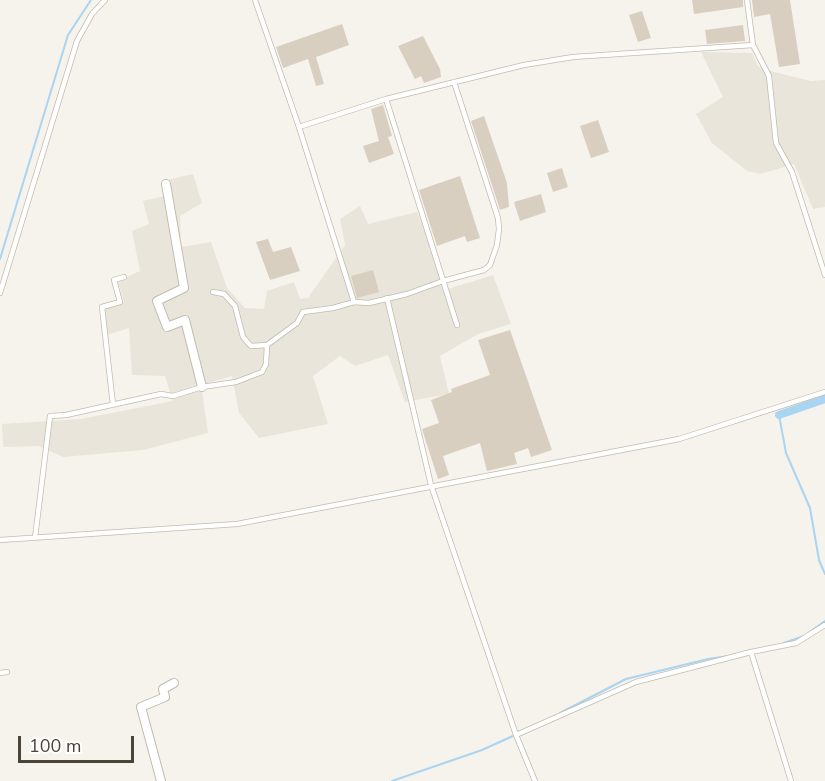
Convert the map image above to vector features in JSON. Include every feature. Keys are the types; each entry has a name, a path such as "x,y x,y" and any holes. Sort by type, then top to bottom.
{"street":[{"path":"166,184 184,288 157,301 166,327 185,320 202,387"},
{"path":"161,781 141,707 165,697 163,689 174,683"}],"lane":[{"path":"0,293 77,41 92,14 105,0"},
{"path":"255,0 354,302"},
{"path":"747,0 753,45 769,76 776,143 792,172 825,275"},
{"path":"298,127 386,99 524,65 573,57 753,45"},
{"path":"213,292 224,294 235,306 243,337 251,346 267,345 297,323 303,312 333,308 354,302 369,303 407,294 484,270 490,266 500,229 498,218 454,82"},
{"path":"386,99 457,325"},
{"path":"113,405 102,307 120,302 114,280 124,277"},
{"path":"387,298 431,485 516,735 535,781"},
{"path":"35,538 50,416 66,416 161,394 174,396 202,387 236,382 262,372 266,364 267,345"},
{"path":"0,540 237,524 679,439 825,392"},
{"path":"516,735 636,682 750,652 796,643 825,625"},
{"path":"750,652 791,781"},
{"path":"0,673 7,672"}],"shaded area":[{"path":"701,52 752,53 758,66 774,72 811,81 825,80 825,207 813,209 794,164 761,174 747,171 712,143 696,114 723,97"},
{"path":"193,174 202,203 180,216 181,247 211,242 227,288 245,308 264,309 267,291 294,282 300,299 308,298 345,245 340,219 360,206 368,224 417,212 448,289 493,275 511,324 478,334 440,356 449,394 405,402 388,355 355,366 340,356 313,376 328,424 259,438 239,413 232,376 201,385 208,433 143,450 63,457 39,446 3,447 2,424 81,419 173,401 165,376 132,375 129,328 107,335 105,309 124,302 118,281 140,271 132,231 149,224 143,201 165,196 167,180"}],"building":[{"path":"692,0 743,0 743,7 694,14"},
{"path":"752,0 790,0 800,64 779,67 770,14 754,17"},
{"path":"642,11 651,38 638,42 629,15"},
{"path":"342,24 349,45 316,57 324,84 316,86 308,59 283,68 276,47"},
{"path":"743,25 745,41 707,44 705,30"},
{"path":"423,36 440,69 441,77 424,83 421,76 415,79 398,46"},
{"path":"383,105 392,136 388,137 394,154 369,163 363,146 379,141 371,109"},
{"path":"484,116 507,183 509,207 500,210 471,121"},
{"path":"598,120 609,152 591,158 580,126"},
{"path":"562,168 568,187 553,192 547,173"},
{"path":"460,176 480,238 467,242 465,236 437,246 419,190"},
{"path":"541,194 546,212 520,221 514,202"},
{"path":"268,239 273,252 291,247 300,271 270,280 256,242"},
{"path":"373,270 379,292 357,298 351,276"},
{"path":"510,330 552,450 531,457 528,448 514,453 517,464 487,471 480,443 443,456 449,475 438,479 422,429 439,423 431,400 452,392 451,389 490,375 478,340"}],"waterway":[{"path":"0,259 68,35 91,0"},
{"path":"779,415 825,399"},
{"path":"779,415 786,453 810,508 819,560 825,574"},
{"path":"811,631 825,621"},
{"path":"784,643 804,636"},
{"path":"560,713 626,679 729,656"},
{"path":"392,781 482,750 513,736"}]}
